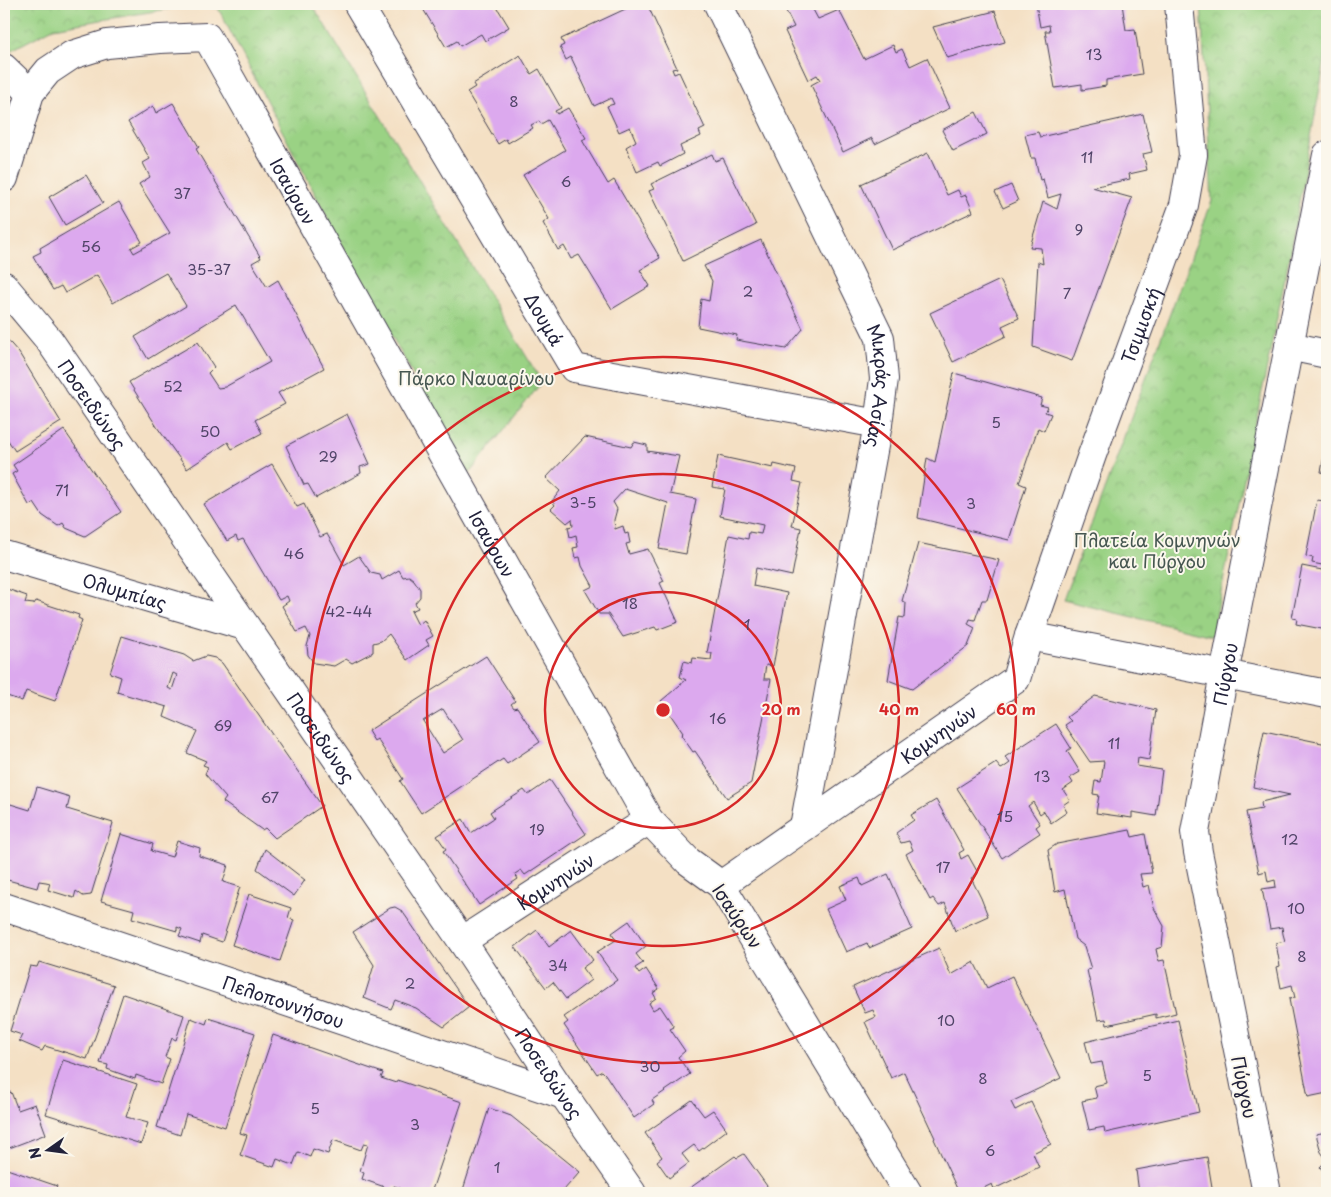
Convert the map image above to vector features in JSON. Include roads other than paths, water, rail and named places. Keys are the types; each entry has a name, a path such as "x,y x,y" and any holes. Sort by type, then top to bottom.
{"street":[{"name":"Δουμά","path":"358,4 574,368 878,424"},
{"name":"Μικράς Ασίας","path":"718,4 880,338 884,379 878,424 804,827"},
{"name":"Τσιμισκή","path":"1029,636 1092,455 1184,205 1193,156 1179,4"},
{"name":"Ισαύρων","path":"30,93 48,71 72,55 107,44 207,37 649,820 688,861 722,885 908,1193"},
{"path":"4,68 30,93 4,178"},
{"name":"Πύργου","path":"1267,1193 1195,832 1224,674 1327,155"},
{"name":"Ποσειδώνος","path":"4,286 49,340 462,941 632,1193"},
{"path":"1289,346 1327,354"},
{"name":"Ολυμπίας","path":"4,555 245,626"},
{"path":"1029,636 1327,694"},
{"name":"Κομνηνών","path":"722,885 1016,679 1029,636"},
{"name":"Κομνηνών","path":"462,941 649,820"},
{"name":"Πελοποννήσου","path":"4,907 564,1094"}],"park label":[{"name":"Πάρκο Ναυαρίνου","path":"476,377"},
{"name":"Πλατεία Κομνηνών και Πύργου","path":"1157,549"}]}
